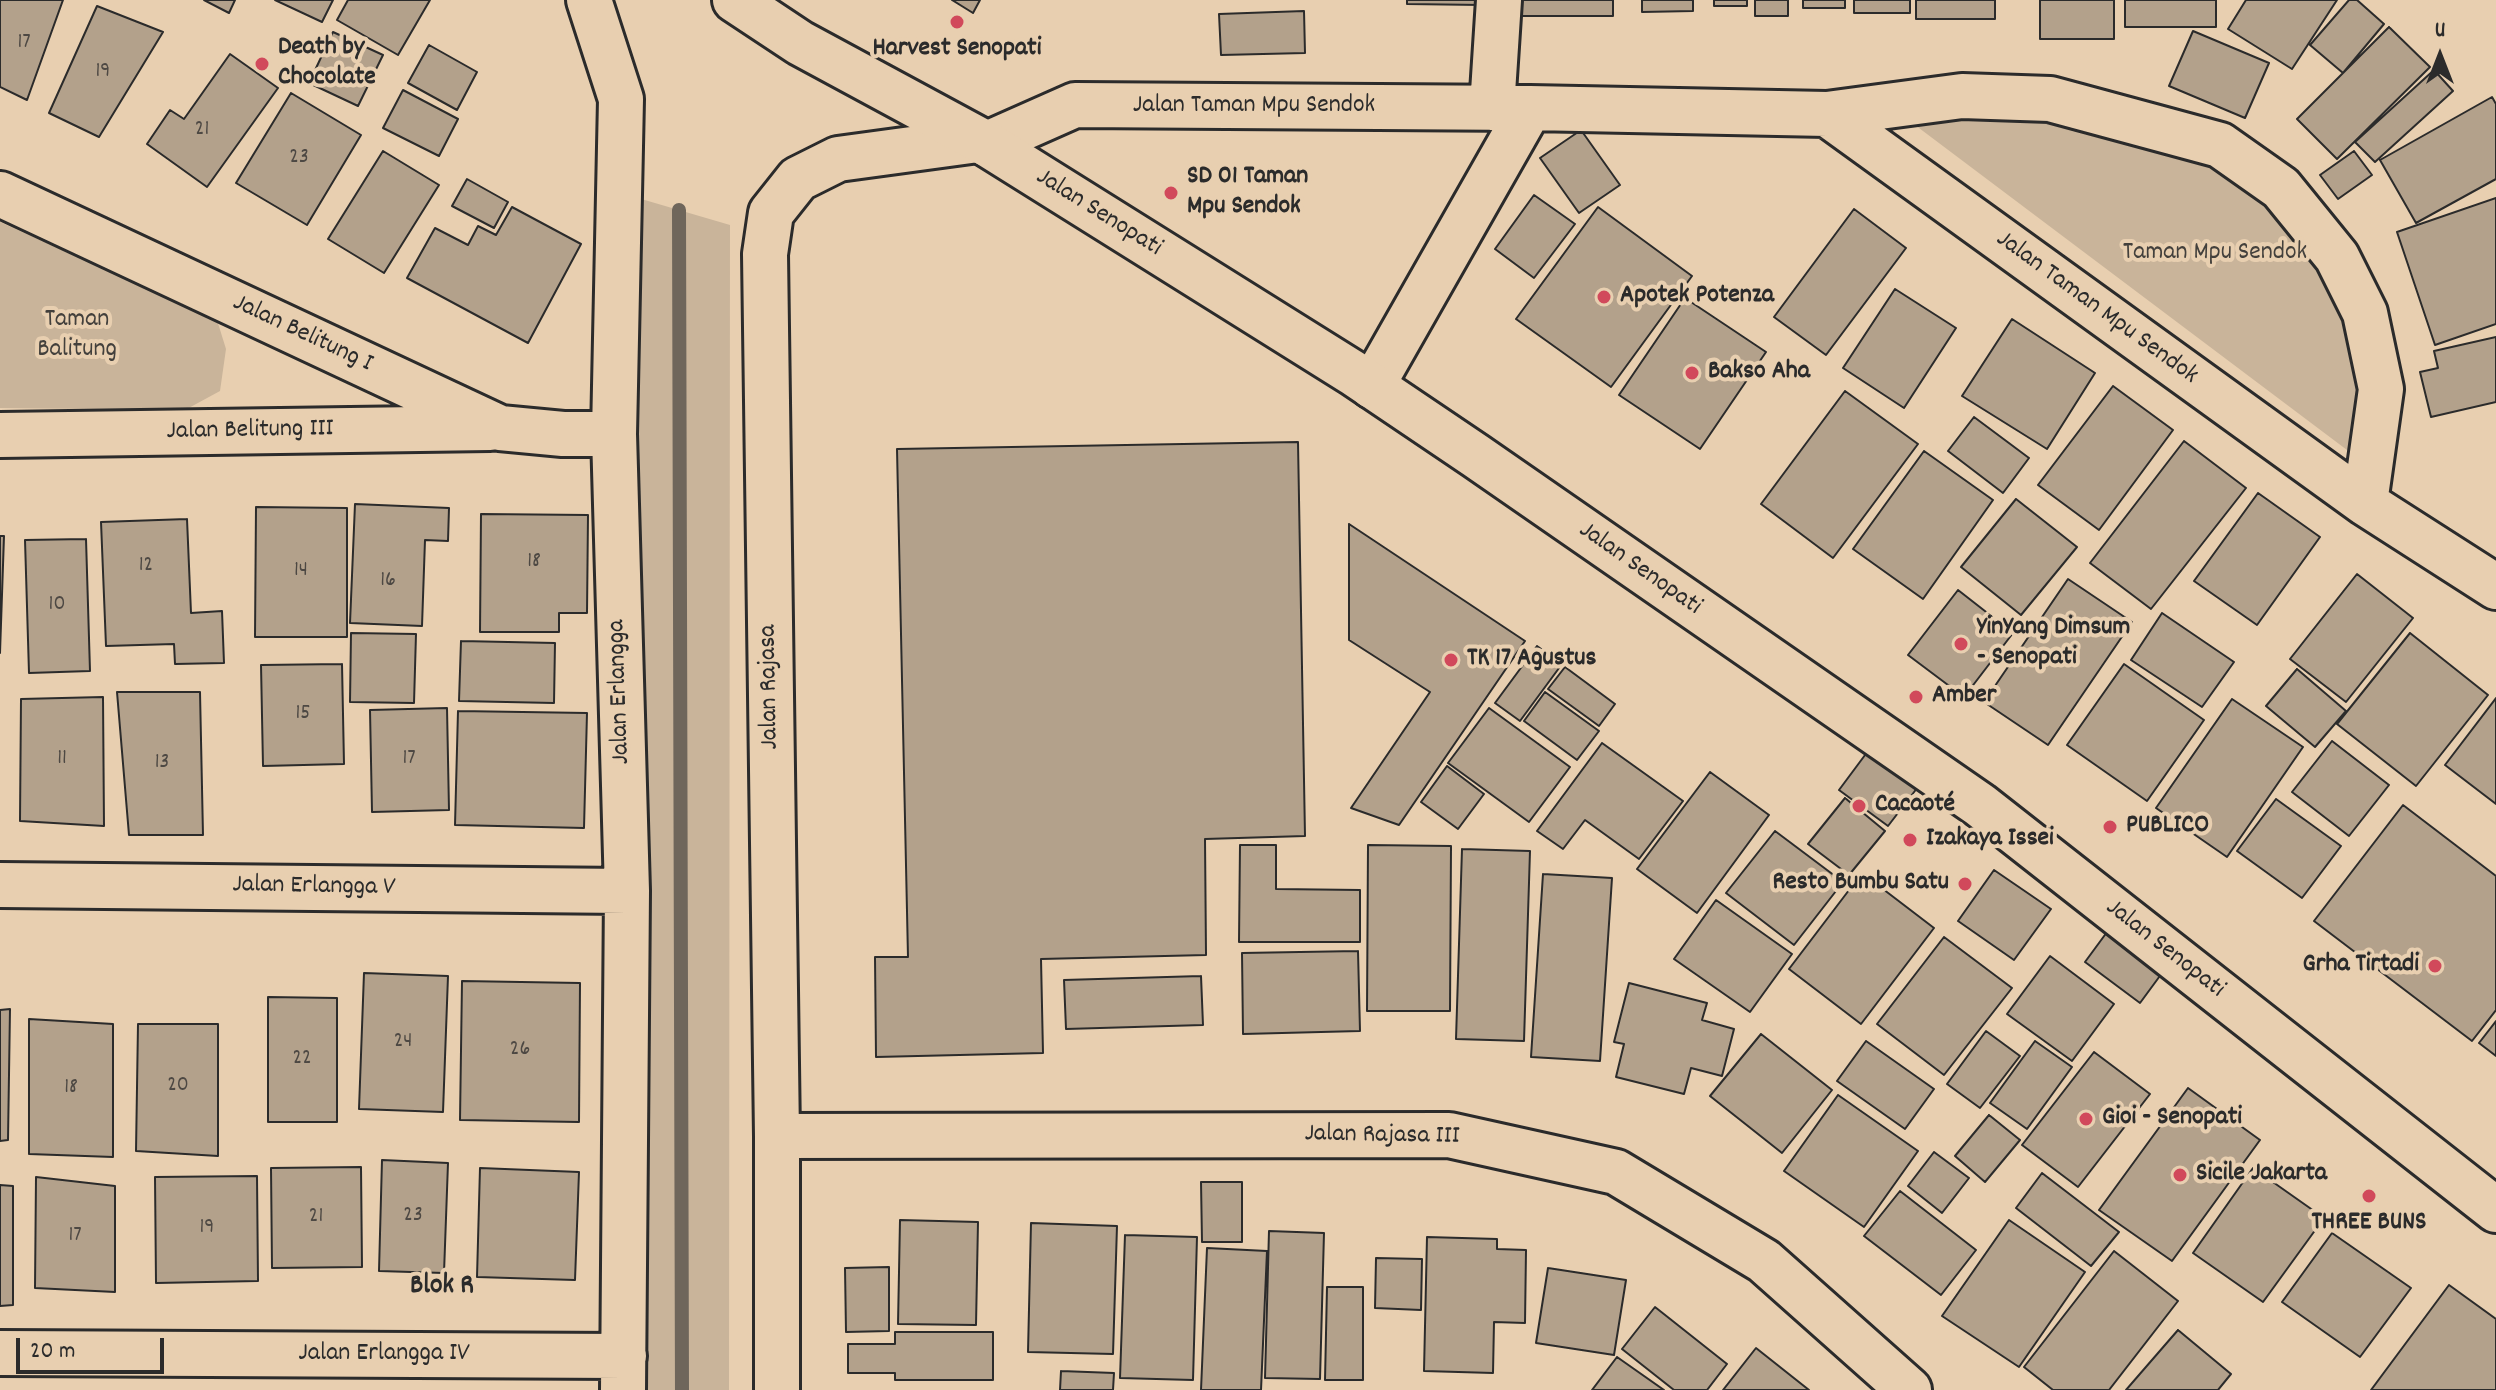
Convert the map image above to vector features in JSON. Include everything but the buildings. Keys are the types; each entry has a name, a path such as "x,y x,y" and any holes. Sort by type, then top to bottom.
{"street":[{"name":"Jalan Erlangga","path":"589,0 621,99 614,434 627,891 624,1373"},
{"name":"Jalan Senopati","path":"735,0 800,43 982,142 1372,386 1980,805 2496,1210"},
{"path":"798,0 800,43"},
{"path":"1372,386 1511,108 1499,0"},
{"name":"Jalan Taman Mpu Sendok","path":"982,142 1075,105 1827,114 1962,96 2050,99 2220,145 2281,188 2337,257 2365,313 2381,389 2365,503"},
{"name":"Jalan Taman Mpu Sendok","path":"1827,114 2365,503 2496,587"},
{"name":"Jalan Rajasa","path":"777,1390 777,1136 765,254 771,213 798,179 838,159 982,142"},
{"name":"Jalan Belitung I","path":"0,194 500,428 563,434 614,434"},
{"name":"Jalan Belitung III","path":"0,435 500,428"},
{"name":"Jalan Erlangga V","path":"0,885 627,891"},
{"name":"Jalan Rajasa III","path":"777,1136 1449,1135 1616,1172 1764,1261 1909,1390"},
{"name":"Jalan Erlangga IV","path":"0,1353 624,1373"}],"green space":[{"name":"Taman Mpu Sendok","path":"2045,113 2214,161 2277,202 2348,317 2372,396 2355,456 1911,122"},
{"path":"631,196 730,225 729,1390 633,1390"},
{"name":"Taman Balitung","path":"0,222 217,320 226,349 220,391 185,410 0,408"}],"waterway":[{"path":"679,210 682,1390"}],"place":[{"name":"Harvest Senopati","path":"957,22"},
{"name":"Death by Chocolate","path":"262,64"},
{"name":"SD 01 Taman Mpu Sendok","path":"1171,193"},
{"name":"Apotek Potenza","path":"1604,297"},
{"name":"Bakso Aha","path":"1692,373"},
{"name":"YinYang Dimsum - Senopati","path":"1961,644"},
{"name":"TK 17 Agustus","path":"1451,660"},
{"name":"Amber","path":"1916,697"},
{"name":"Cacaoté","path":"1859,806"},
{"name":"PUBLICO","path":"2110,827"},
{"name":"Izakaya Issei","path":"1910,840"},
{"name":"Resto Bumbu Satu","path":"1965,884"},
{"name":"Grha Tirtadi","path":"2435,966"},
{"name":"Gioi - Senopati","path":"2086,1119"},
{"name":"Sicile Jakarta","path":"2180,1175"},
{"name":"THREE BUNS","path":"2369,1196"}],"district":[{"name":"Blok R","path":"442,1288"}]}
